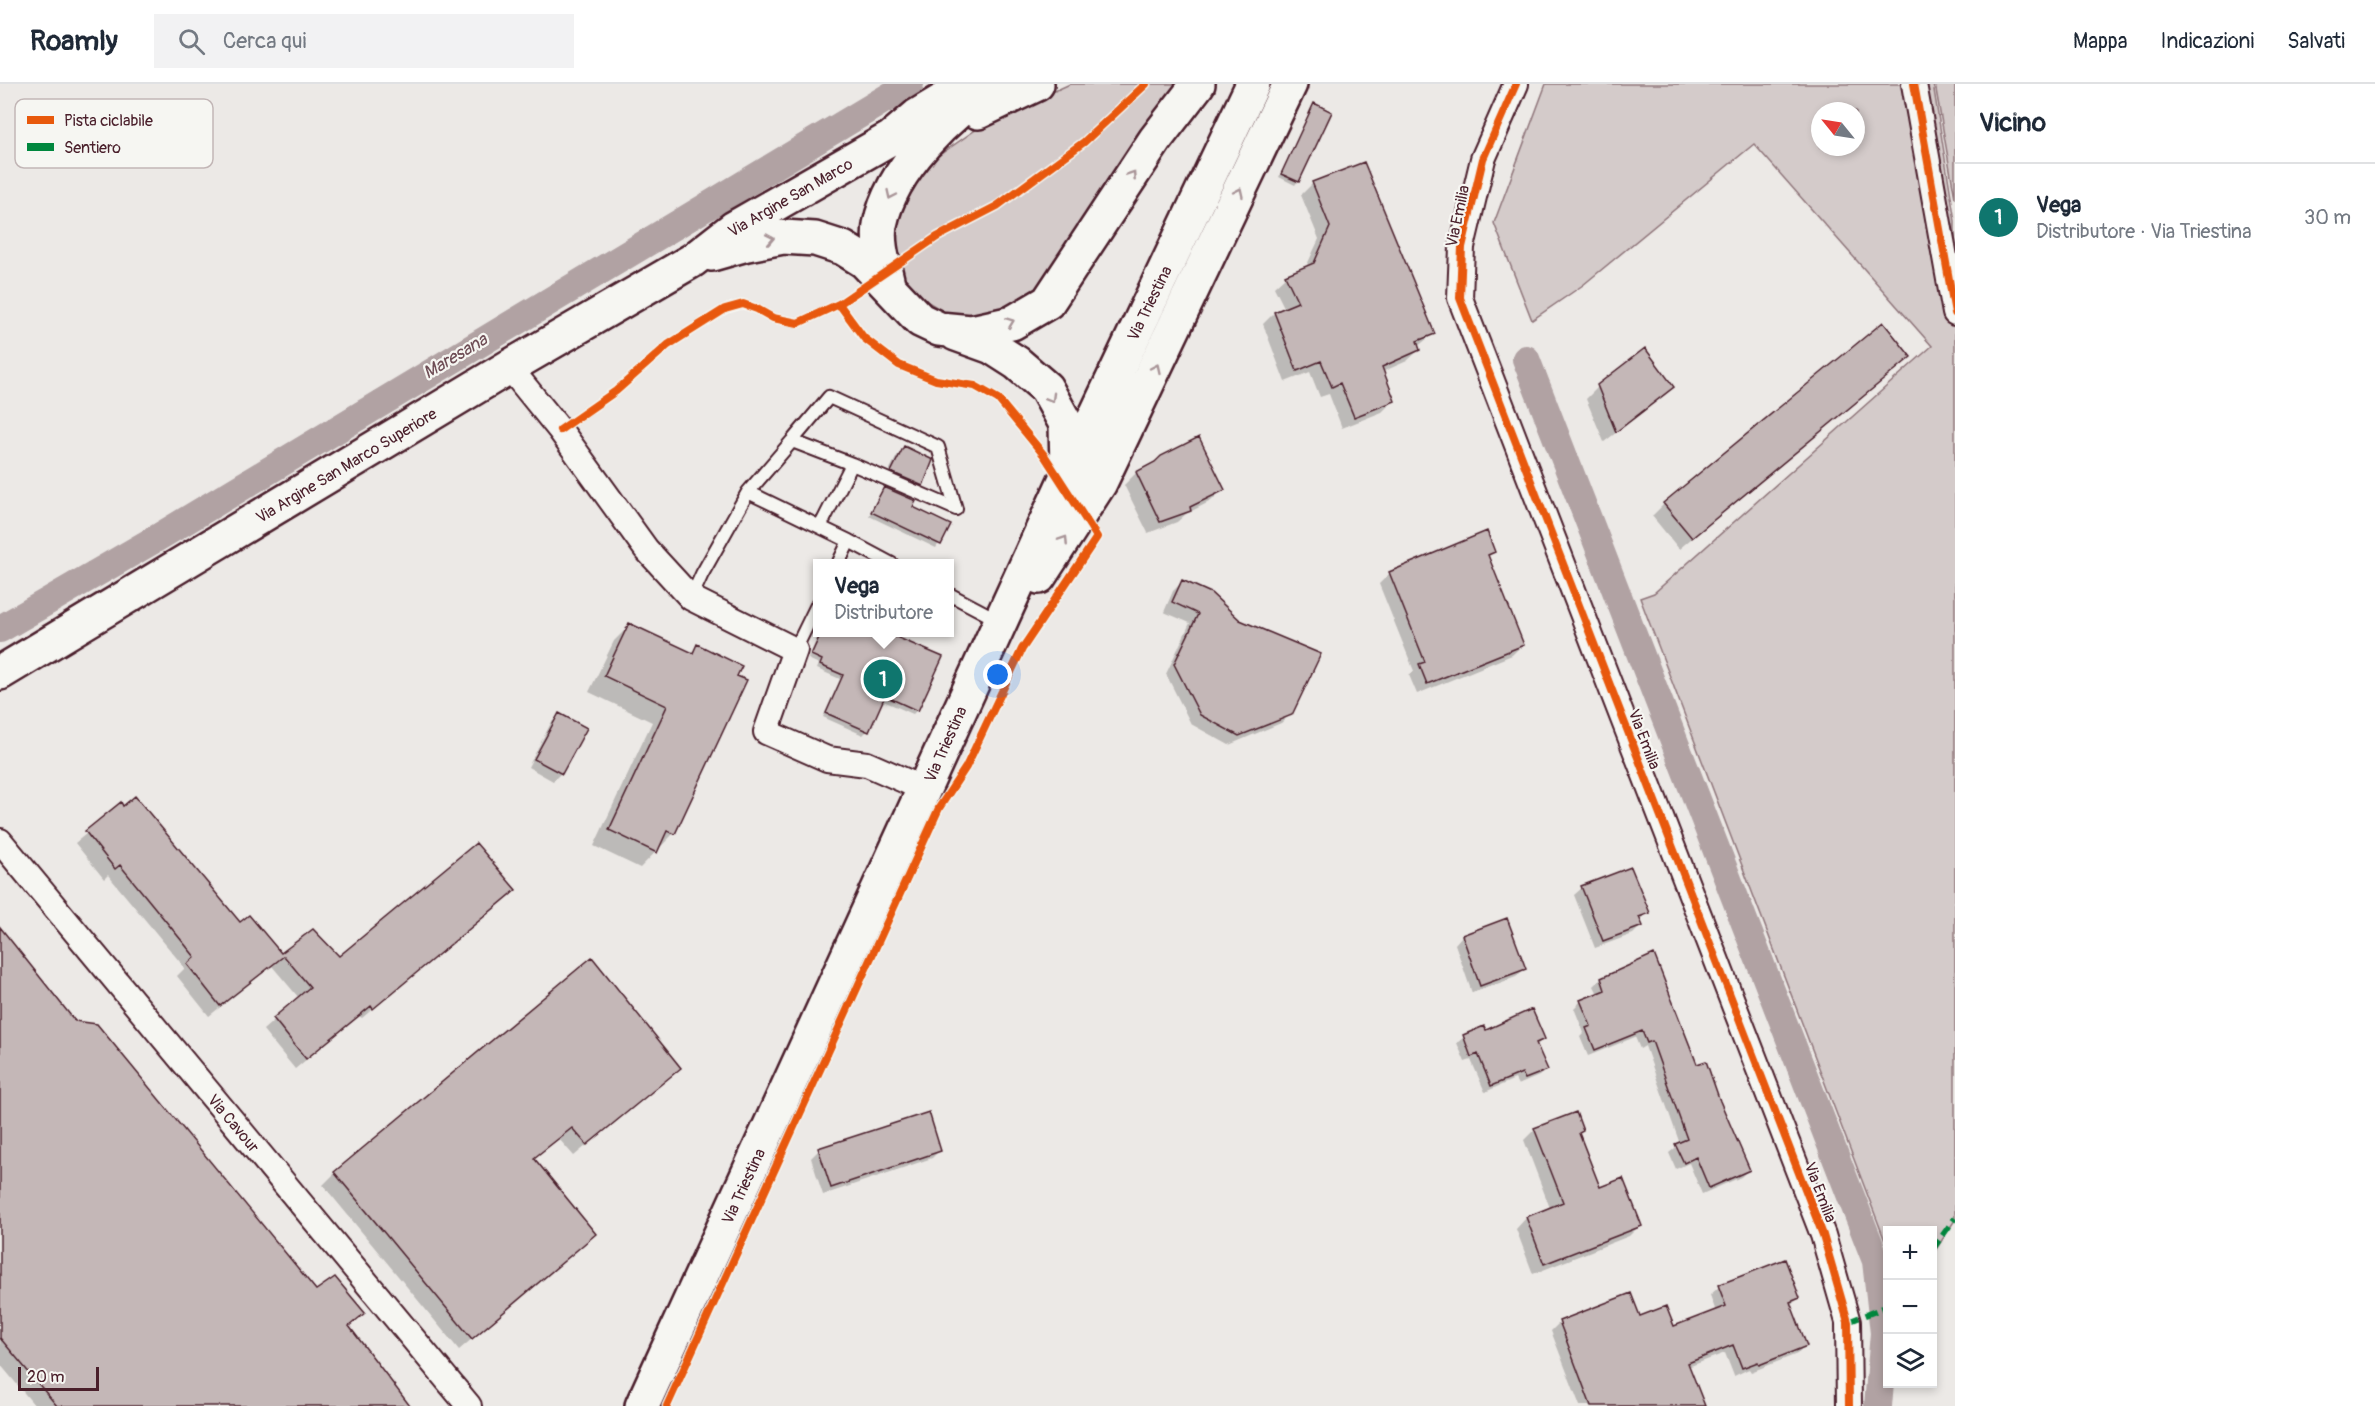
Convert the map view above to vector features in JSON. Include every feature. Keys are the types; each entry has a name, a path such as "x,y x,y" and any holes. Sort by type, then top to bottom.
{"street":[{"path":"891,138 917,116 970,84"},
{"path":"888,284 880,248 880,225 889,198 903,172 982,93 996,84"},
{"path":"891,138 942,131 1037,84"},
{"path":"952,332 971,332 1012,323 1048,302 1155,140 1198,84"},
{"name":"Via Triestina","path":"642,1406 1067,476 1254,84"},
{"path":"975,677 1100,483 1290,84"},
{"name":"Via Emilia","path":"1516,84 1483,159 1462,247 1461,298 1823,1235 1848,1322 1849,1406"},
{"path":"1914,84 1955,313"},
{"name":"Via Argine San Marco","path":"693,260 734,228 891,138"},
{"path":"693,260 747,244 783,237 815,238 843,248 888,284 904,305 921,320 939,329 992,347 1017,363 1046,388 1066,424 1067,476"},
{"name":"Via Argine San Marco Superiore","path":"0,672 509,367 693,260"},
{"path":"509,367 560,430 646,549 691,598 795,650 766,732 827,759 867,764 924,789"},
{"name":"Via Cavour","path":"0,841 469,1406"}],"lane":[{"path":"691,598 748,492 829,397 938,447 956,509 792,441"},
{"path":"820,527 852,464"},
{"path":"748,492 883,559"},
{"path":"840,559 849,541"},
{"path":"954,597 1001,621"},
{"path":"795,650 813,613"}],"shaded area":[{"path":"1070,84 1183,84 1040,297 994,318 948,314 918,296 905,279 892,255 894,217 928,163 987,122"},
{"path":"1546,84 1933,84 1955,221 1955,1220 1937,1248 1937,1226 1883,1226 1883,1236 1640,598 1654,593 1932,346 1754,144 1583,285 1532,320 1494,223"},
{"path":"1935,84 1955,84 1955,198"}],"building":[{"path":"1314,103 1332,112 1299,182 1281,174"},
{"path":"1364,162 1435,334 1417,341 1420,350 1382,367 1395,401 1354,417 1340,383 1332,387 1321,361 1297,371 1274,312 1298,302 1285,275 1314,263 1330,227 1312,182"},
{"path":"1883,322 1911,357 1692,538 1663,503"},
{"path":"1645,348 1674,387 1616,432 1597,385"},
{"path":"1199,437 1225,490 1190,507 1191,511 1160,522 1136,472 1155,462 1161,456"},
{"path":"904,446 933,460 923,486 891,472"},
{"path":"884,487 916,501 913,507 951,525 941,545 871,512"},
{"path":"1487,531 1495,552 1488,555 1524,645 1427,684 1419,664 1425,662 1389,572"},
{"path":"1182,580 1211,593 1240,620 1321,654 1292,715 1239,736 1200,715 1174,664 1198,614 1172,602"},
{"path":"629,623 693,653 697,644 742,666 737,676 747,680 675,834 667,831 657,853 609,830 667,706 604,676"},
{"path":"819,637 896,637 943,657 918,711 885,696 869,732 826,713 843,675 820,665 822,660 811,655"},
{"path":"559,713 587,728 562,774 534,759"},
{"path":"135,796 240,922 249,915 281,953 313,929 339,956 476,843 516,890 373,1009 371,1006 306,1059 273,1018 310,987 284,956 220,1006 187,964 195,957 120,865 115,869 85,831 121,802 123,806"},
{"path":"1631,867 1650,913 1639,917 1643,926 1603,941 1581,886"},
{"path":"1507,918 1526,969 1480,986 1462,935"},
{"path":"0,927 75,1021 97,1024 316,1290 335,1277 365,1313 349,1326 410,1406 57,1406 0,1338"},
{"path":"1654,954 1697,1064 1706,1061 1720,1101 1750,1170 1709,1188 1696,1157 1684,1163 1675,1144 1687,1139 1652,1041 1647,1043 1642,1031 1595,1050 1586,1028 1591,1026 1580,1000 1605,990 1601,978"},
{"path":"592,957 681,1068 587,1145 572,1128 534,1158 596,1234 472,1339 334,1172"},
{"path":"1532,1009 1545,1039 1536,1043 1548,1070 1525,1079 1522,1073 1491,1086 1478,1054 1471,1057 1463,1035 1484,1026 1486,1030"},
{"path":"929,1112 941,1151 831,1188 818,1148"},
{"path":"1576,1112 1583,1131 1579,1133 1600,1187 1623,1178 1642,1226 1544,1264 1526,1217 1563,1202 1534,1128"},
{"path":"1785,1259 1800,1298 1790,1302 1807,1346 1759,1365 1758,1362 1742,1368 1733,1345 1688,1363 1705,1406 1591,1406 1559,1321 1631,1293 1640,1316 1666,1306 1674,1326 1726,1306 1718,1285"}],"waterway":[{"name":"Maresana","path":"0,629 157,538 910,84"},
{"path":"1526,359 1876,1261 1884,1333 1878,1406"}],"marked path":[{"path":"1937,1243 1955,1218"},
{"path":"1848,1322 1883,1308"}],"cycle path":[{"path":"560,430 616,391 668,345 725,309 743,304 773,318 798,323 839,304 937,237 997,206 1084,142 1146,84"},
{"path":"1516,84 1483,159 1462,247 1460,298 1823,1235 1848,1322 1849,1406"},
{"path":"1914,84 1955,313"},
{"path":"667,1406 939,808 966,767 1022,649 1097,537 1044,455 998,399 975,386 936,380 899,365 864,338 839,304"}],"place":[{"name":"Vega","path":"883,679"}]}
